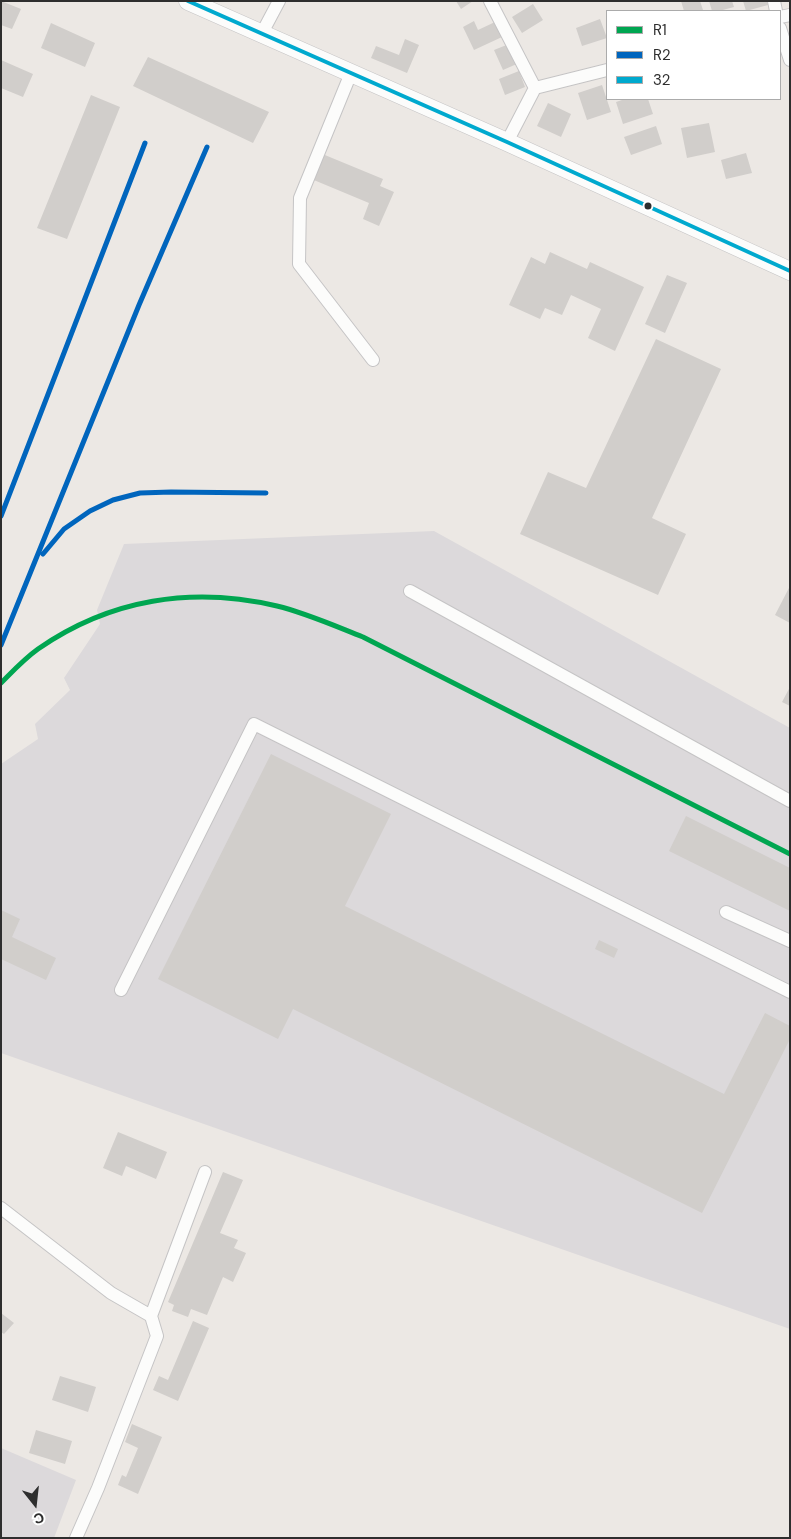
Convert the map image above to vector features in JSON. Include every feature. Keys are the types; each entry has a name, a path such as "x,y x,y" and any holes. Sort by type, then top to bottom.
{"street":[{"path":"188,1 507,142 790,271"},
{"path":"262,33 279,1"},
{"path":"490,1 535,88"},
{"path":"781,31 790,60"},
{"path":"507,142 535,88 606,70"},
{"path":"351,73 300,198 299,264 373,360"},
{"path":"410,591 790,801"},
{"path":"121,990 254,724 788,987"},
{"path":"726,912 790,941"},
{"path":"76,1538 98,1488 157,1336 151,1316 205,1172"},
{"path":"1,1208 111,1293 151,1316"}],"shaded area":[{"path":"434,531 790,728 790,1329 1,1053 1,764 38,739 35,724 70,690 64,678 100,624 97,610 124,544"},
{"path":"1,1448 76,1480 54,1538 1,1538"}],"building":[{"path":"1,1 21,9 12,29 1,25"},
{"path":"456,1 473,1 461,9"},
{"path":"681,1 700,1 703,10 684,10"},
{"path":"709,1 732,1 734,7 723,10 712,10"},
{"path":"743,1 767,1 768,5 746,10"},
{"path":"533,4 543,20 522,33 512,17"},
{"path":"600,19 606,38 582,46 576,28"},
{"path":"474,21 478,30 495,22 502,37 474,50 463,27"},
{"path":"51,23 95,43 85,67 41,48"},
{"path":"405,39 419,45 407,73 371,58 376,46 399,55"},
{"path":"509,44 519,63 503,70 494,50"},
{"path":"148,57 269,112 253,143 133,86"},
{"path":"1,60 33,74 23,97 1,88"},
{"path":"519,71 525,87 505,95 499,79"},
{"path":"602,85 611,112 587,120 578,93"},
{"path":"91,95 120,107 67,239 37,228"},
{"path":"622,100 648,100 653,114 623,124 616,102"},
{"path":"548,103 571,114 561,137 537,126"},
{"path":"709,123 715,152 687,158 681,128"},
{"path":"656,126 662,144 631,155 624,137"},
{"path":"320,153 383,179 380,186 394,192 379,226 363,219 369,203 309,178"},
{"path":"746,153 752,173 726,179 721,160"},
{"path":"550,252 587,269 590,262 644,287 615,351 588,338 601,309 571,295 562,315 545,308 540,319 509,305 531,257 545,264"},
{"path":"667,275 687,283 665,333 645,324"},
{"path":"656,339 721,369 652,518 686,534 658,595 520,534 548,472 586,488"},
{"path":"790,586 790,623 775,615"},
{"path":"790,687 790,706 782,702"},
{"path":"271,754 391,814 345,906 724,1094 765,1013 790,1026 790,1039 702,1213 293,1009 278,1039 158,979"},
{"path":"686,816 790,868 790,911 669,851"},
{"path":"1,910 20,919 12,937 56,958 46,980 1,959"},
{"path":"599,940 618,949 614,958 595,949"},
{"path":"118,1132 167,1152 156,1179 126,1166 122,1176 103,1168"},
{"path":"223,1172 243,1180 220,1233 238,1240 234,1248 246,1253 233,1282 223,1277 207,1315 191,1309 188,1317 172,1311 174,1305 168,1302"},
{"path":"1,1313 14,1323 4,1334 1,1332"},
{"path":"193,1321 209,1328 178,1401 153,1390 159,1376 168,1380"},
{"path":"60,1376 96,1387 88,1412 52,1400"},
{"path":"132,1424 162,1437 138,1494 118,1485 122,1475 126,1477 138,1448 125,1442"},
{"path":"36,1430 72,1441 65,1464 29,1453"}],"transit line":[{"name":"32","path":"188,1 507,142 790,271"},
{"name":"R2","path":"1,516 145,143"},
{"name":"R2","path":"1,645 139,305 207,147"},
{"name":"R2","path":"43,554 64,529 90,511 113,500 140,493 266,493"},
{"name":"R1","path":"1,683 38,649 65,632 94,618 123,608 153,601 214,597 277,606 310,616 363,637 790,854"}]}
